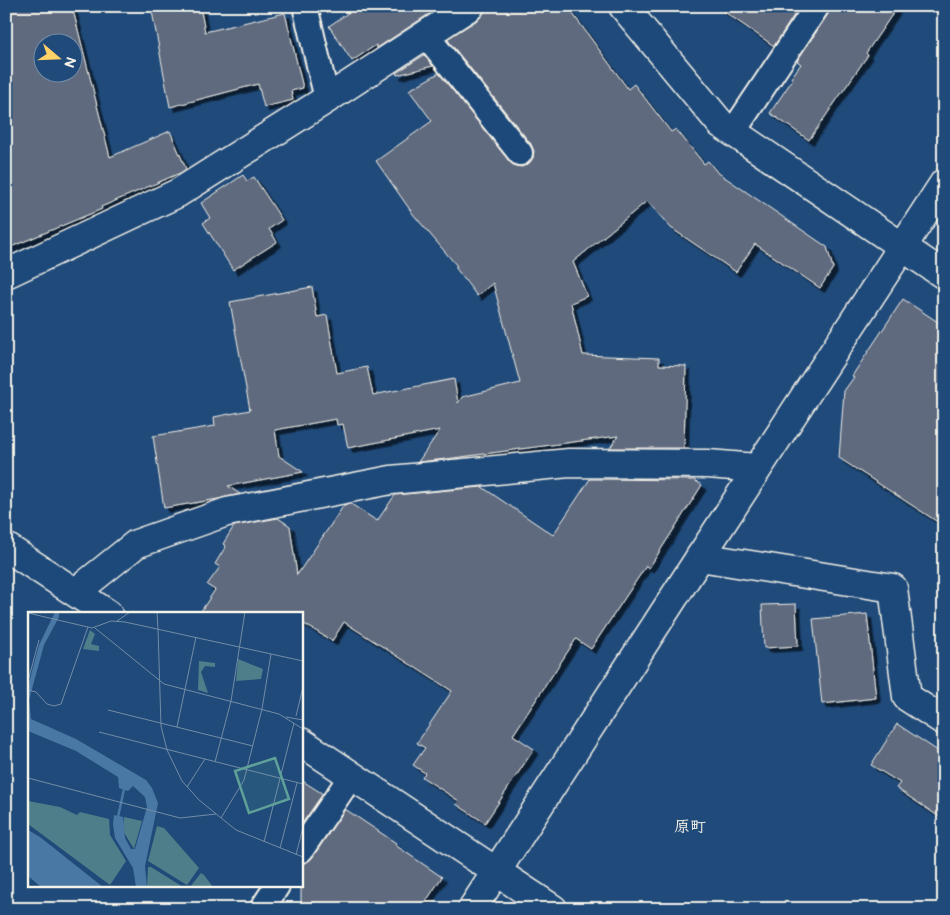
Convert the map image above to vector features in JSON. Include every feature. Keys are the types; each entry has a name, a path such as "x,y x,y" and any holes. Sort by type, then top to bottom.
{"street":[{"path":"6,274 178,192 327,99 470,6"},
{"path":"623,6 722,124 944,275"},
{"path":"472,909 944,183"},
{"path":"76,592 136,544 227,512 391,480 569,463 708,464 757,468"},
{"path":"6,547 105,612"},
{"path":"700,557 893,588 907,697 944,721"},
{"path":"302,743 553,909"}],"lane":[{"path":"305,6 327,99"},
{"path":"733,132 817,6"},
{"path":"426,34 520,153"},
{"path":"302,849 352,775"},
{"path":"262,909 276,888"}],"building":[{"path":"6,6 72,6 79,32 32,32 32,82 82,82 82,46 110,157 170,131 186,169 101,207 102,209 6,249"},
{"path":"151,6 200,6 205,32 285,13 303,88 291,91 293,100 264,107 258,84 170,107"},
{"path":"358,6 441,6 377,48 376,45 352,61 329,26"},
{"path":"485,6 567,6 628,89 634,84 671,132 676,129 704,164 708,161 717,172 827,247 833,268 820,288 755,244 736,272 671,228 647,201 573,262 587,296 571,303 583,355 659,358 659,365 686,366 684,448 610,448 618,436 418,462 440,430 348,448 343,424 337,425 336,419 275,430 279,456 303,472 228,486 240,494 164,508 153,436 215,426 214,417 250,410 230,302 312,287 317,317 327,315 337,373 367,367 373,395 454,379 458,403 462,397 520,383 493,283 477,296 455,267 457,266 413,214 376,161 432,121 409,90 439,73 510,162 515,166 522,167 533,158 534,151 531,144 447,39 479,19 484,13"},
{"path":"716,6 800,6 774,46"},
{"path":"831,6 898,6 866,53 868,55 809,140 770,113 793,79 791,78 801,64 797,61 828,14"},
{"path":"424,55 433,66 397,75 396,73"},
{"path":"243,175 247,181 254,177 282,220 269,229 277,242 233,270 203,223 210,218 201,203"},
{"path":"903,299 944,326 944,526 839,458 844,391"},
{"path":"590,479 694,480 702,485 649,568 646,566 591,649 576,639 513,735 534,749 485,823 456,804 459,801 422,777 425,773 413,765 425,748 417,743 452,691 344,622 332,641 302,623 302,612 200,612 215,590 207,585 220,567 215,564 226,546 223,544 234,526 278,518 290,526 297,575 344,505 351,504 377,521 395,495 482,487 553,535"},
{"path":"796,604 798,646 764,648 762,605"},
{"path":"867,614 876,698 822,704 813,619"},
{"path":"897,724 944,755 944,820 896,788 900,783 871,765"},
{"path":"302,781 323,794 302,824"},
{"path":"345,809 442,877 421,909 301,909 302,864 312,858"}],"district":[{"name":"原町","path":"690,827"}]}
